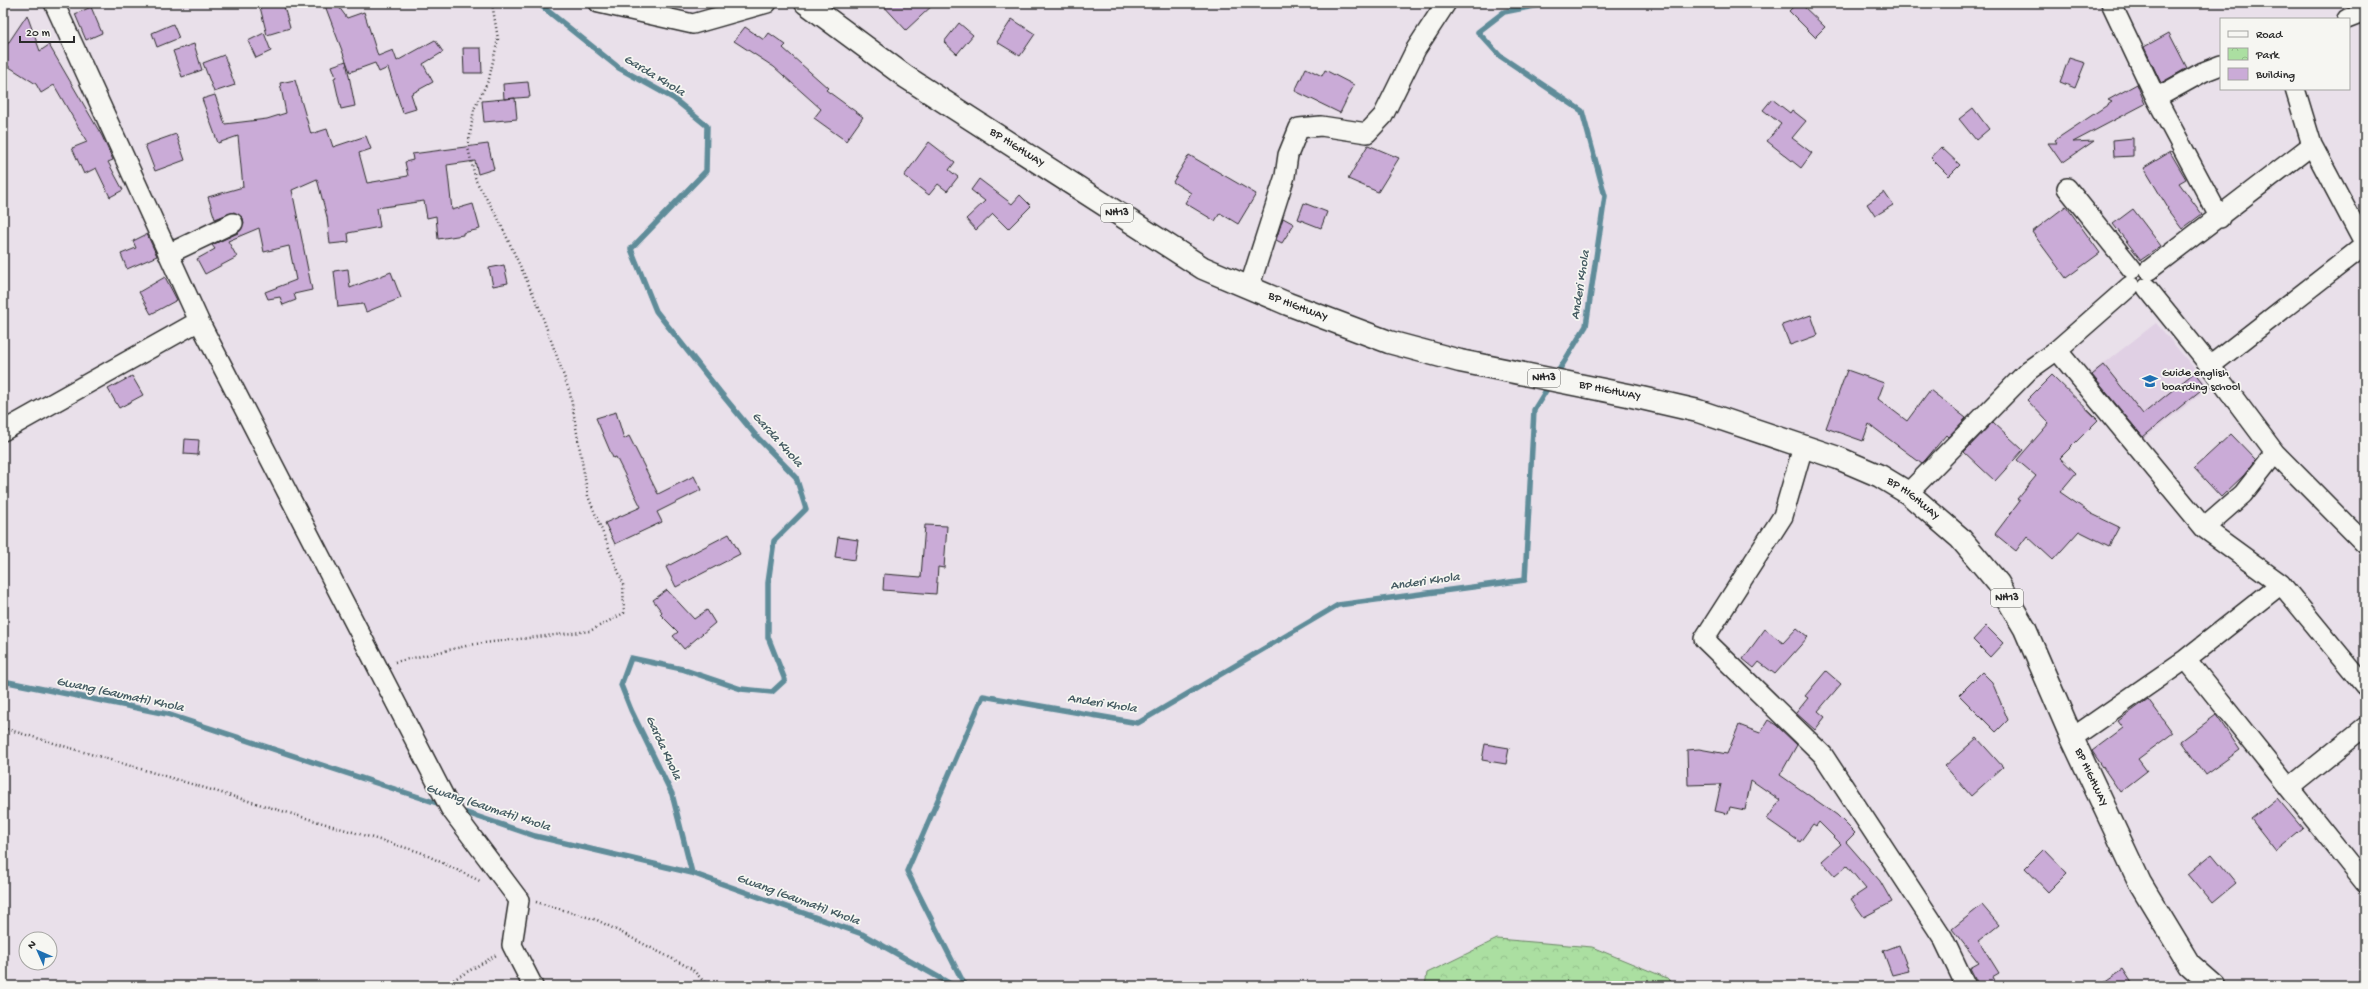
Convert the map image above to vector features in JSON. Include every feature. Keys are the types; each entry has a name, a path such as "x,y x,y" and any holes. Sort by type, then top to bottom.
{"highway":[{"name":"BP HIGHWAY","path":"806,3 906,77 1203,268 1249,288 1389,342 1460,361 1628,395 1698,411 1838,458 1880,476 1908,493 1960,538 1998,583 2025,629 2072,738 2140,883 2189,964 2214,986"}],"street":[{"path":"54,3 199,321 450,808 519,900 512,945 533,986"},
{"path":"599,3 693,24 767,3"},
{"path":"1249,288 1285,176 1288,155 1299,128 1321,126 1367,133 1384,116 1416,49 1446,3"},
{"path":"2111,3 2156,98 2220,218"},
{"path":"2350,18 2365,12"},
{"path":"2156,98 2203,72 2220,65"},
{"path":"2210,366 2365,245 2345,204 2312,145 2294,90"},
{"path":"1908,493 2029,370 2057,350 2139,278 2220,218 2312,145"},
{"path":"2067,188 2210,366 2275,453 2365,544"},
{"path":"168,254 233,222"},
{"path":"3,431 199,321"},
{"path":"2057,350 2204,528 2281,584 2365,686"},
{"path":"1803,447 1783,516 1704,639 1823,755 1942,938 1966,986"},
{"path":"2204,528 2243,494 2275,453"},
{"path":"2072,738 2186,659 2281,584"},
{"path":"2186,659 2365,883"},
{"path":"2289,788 2365,727"}],"path":[{"path":"377,666 475,644 590,631 624,613 623,583 588,496 570,393 539,307 496,216 476,181 468,148 474,109 489,79 498,39 492,3"},
{"path":"3,728 420,852 484,883"},
{"path":"519,900 545,903 597,920 692,969 708,986"},
{"path":"443,986 512,945"}],"shaded area":[{"name":"Guide english boarding school","path":"2156,323 2210,387 2142,440 2089,375"}],"green space":[{"path":"1497,939 1592,947 1667,978 1675,986 1425,986 1427,973"}],"building":[{"path":"259,3 283,3 290,28 267,35"},
{"path":"324,3 336,3 347,18 364,12 378,56 393,50 397,61 435,40 443,52 423,64 433,82 411,94 416,109 403,113 388,68 379,72 375,63 350,72"},
{"path":"881,3 935,3 906,30"},
{"path":"1797,3 1800,3 1825,27 1815,37 1789,11"},
{"path":"91,7 102,33 86,40 75,14"},
{"path":"27,15 40,51 49,45 102,136 113,160 108,162 123,190 110,197 96,168 84,174 72,148 87,142 54,85 41,93 36,84 3,63 3,51"},
{"path":"1012,19 1035,34 1020,56 997,42"},
{"path":"959,23 973,35 957,54 944,42"},
{"path":"173,24 179,38 157,47 152,33"},
{"path":"745,27 764,40 769,33 786,45 783,48 828,88 826,90 863,117 846,141 814,118 821,109 774,67 734,41"},
{"path":"264,33 271,51 256,58 248,41"},
{"path":"2169,33 2187,68 2161,83 2144,47"},
{"path":"194,44 202,70 182,77 173,51"},
{"path":"463,48 481,48 482,73 464,73"},
{"path":"224,55 235,85 214,92 203,63"},
{"path":"2069,58 2085,63 2075,88 2060,82"},
{"path":"346,61 355,106 341,109 334,78 336,77 332,66"},
{"path":"1306,68 1322,76 1325,70 1354,85 1340,113 1295,91"},
{"path":"295,80 311,134 327,129 333,147 366,136 371,149 359,153 367,183 408,176 405,162 413,160 412,154 488,144 494,169 478,174 475,161 447,165 452,210 473,204 480,229 463,233 463,235 438,239 436,216 427,218 424,201 377,208 380,227 348,233 349,242 330,244 327,217 317,179 292,190 312,290 294,294 296,300 283,305 280,297 268,299 265,292 296,280 289,246 264,252 259,228 228,241 237,257 205,274 197,259 215,249 212,245 238,233 244,223 243,218 234,212 215,219 208,197 243,187 238,136 218,143 202,99 215,95 225,124 267,119 286,113 280,83"},
{"path":"528,82 530,97 504,99 503,84"},
{"path":"2137,84 2145,104 2073,142 2094,141 2062,163 2048,143 2057,143 2055,140 2112,102 2108,100"},
{"path":"515,98 517,119 484,122 482,101"},
{"path":"1772,99 1790,113 1792,110 1806,121 1792,138 1812,153 1801,168 1767,141 1781,124 1763,110"},
{"path":"1973,108 1989,129 1976,140 1959,119"},
{"path":"176,134 185,160 155,171 145,145"},
{"path":"2133,138 2133,156 2114,157 2113,140"},
{"path":"929,142 955,162 949,170 958,177 947,191 938,184 929,195 904,176"},
{"path":"1368,145 1399,158 1378,192 1348,179"},
{"path":"1941,147 1960,165 1949,176 1931,158"},
{"path":"2170,152 2186,179 2179,183 2202,214 2182,229 2167,209 2168,208 2144,168"},
{"path":"1189,155 1256,194 1238,224 1220,213 1215,221 1185,203 1191,193 1173,182"},
{"path":"979,179 1012,204 1020,195 1031,206 1008,229 993,214 976,230 966,219 985,201 971,190"},
{"path":"1884,192 1893,205 1875,216 1867,204"},
{"path":"1304,203 1327,212 1321,228 1298,219"},
{"path":"2066,206 2100,253 2066,278 2032,232"},
{"path":"2133,209 2161,246 2141,260 2113,224"},
{"path":"1283,218 1294,224 1282,243 1276,240"},
{"path":"147,234 157,256 127,269 121,254 136,248 133,241"},
{"path":"504,265 508,283 493,286 489,268"},
{"path":"348,269 350,288 391,272 401,298 366,312 363,304 338,307 334,271"},
{"path":"165,277 177,300 151,314 139,292"},
{"path":"1811,315 1818,335 1790,345 1782,325"},
{"path":"2104,365 2143,414 2195,372 2206,386 2143,437 2092,375"},
{"path":"1847,370 1884,383 1878,399 1907,421 1930,390 1966,418 1948,437 1946,435 1922,464 1869,424 1863,441 1826,428"},
{"path":"2052,375 2098,420 2060,458 2076,473 2060,492 2092,514 2119,527 2109,546 2079,531 2053,560 2027,536 2016,551 1995,534 2020,501 2017,499 2036,476 2017,460 2049,423 2027,400"},
{"path":"132,376 143,395 119,408 108,389"},
{"path":"616,412 624,439 629,436 658,494 694,476 701,490 657,512 662,522 615,544 605,523 641,507 616,457 613,458 596,418"},
{"path":"1993,422 2023,450 1995,481 1964,452"},
{"path":"2231,434 2256,460 2244,475 2221,497 2194,468"},
{"path":"185,439 199,440 198,455 184,454"},
{"path":"925,525 947,526 944,568 938,567 936,594 883,590 884,574 921,577"},
{"path":"729,534 740,554 676,587 666,567"},
{"path":"838,537 858,540 855,560 835,557"},
{"path":"667,590 694,619 707,610 715,623 684,649 673,636 678,632 660,614 662,612 653,600"},
{"path":"1986,626 2003,643 1990,657 1973,640"},
{"path":"1797,628 1808,637 1775,674 1759,662 1754,668 1743,659 1765,629 1783,643"},
{"path":"1826,671 1841,684 1818,711 1825,717 1815,730 1796,713 1808,698 1805,696"},
{"path":"1982,672 1992,682 2008,720 1996,732 1959,695"},
{"path":"2148,699 2173,733 2138,759 2147,771 2120,792 2092,751 2123,728 2118,721"},
{"path":"2216,715 2240,750 2205,775 2181,741"},
{"path":"1768,720 1776,725 1797,745 1780,775 1837,815 1855,833 1846,842 1880,881 1892,902 1864,917 1851,899 1866,889 1847,866 1835,876 1822,861 1841,844 1819,822 1816,826 1813,824 1800,842 1767,819 1780,800 1751,780 1745,810 1730,807 1728,814 1715,811 1721,784 1688,785 1687,750 1699,749 1727,754 1739,725 1760,733"},
{"path":"1977,738 2003,767 1971,796 1945,766"},
{"path":"1485,744 1509,748 1506,764 1482,760"},
{"path":"2277,798 2303,829 2276,851 2251,819"},
{"path":"2044,849 2067,873 2048,892 2025,868"},
{"path":"2212,854 2236,883 2212,903 2188,874"},
{"path":"1982,905 1999,925 1979,941 1999,973 1992,977 1997,986 1979,986 1970,968 1979,963 1952,929"},
{"path":"1899,945 1909,971 1892,975 1883,951"},
{"path":"2123,969 2134,986 2098,986"}],"waterway":[{"name":"Garda Khola","path":"538,3 619,68 673,98 707,126 706,171 631,249 656,311 757,437 796,477 806,509 774,541 768,583 768,637 785,680 772,692 741,689 682,669 631,658 621,685 631,710 672,794 692,873"},
{"name":"Anderi Khola","path":"1550,3 1504,12 1478,32 1500,56 1582,111 1605,196 1586,326 1556,375"},
{"name":"Anderi Khola","path":"965,986 907,871 983,696 1138,723 1338,605 1525,580 1534,410 1550,384"},
{"name":"Gwang (Gaumati) Khola","path":"3,681 167,714 443,805"},
{"name":"Gwang (Gaumati) Khola","path":"458,810 535,836 692,873 862,934 954,986"}],"place":[{"name":"Guide english boarding school","path":"2150,381"}]}
